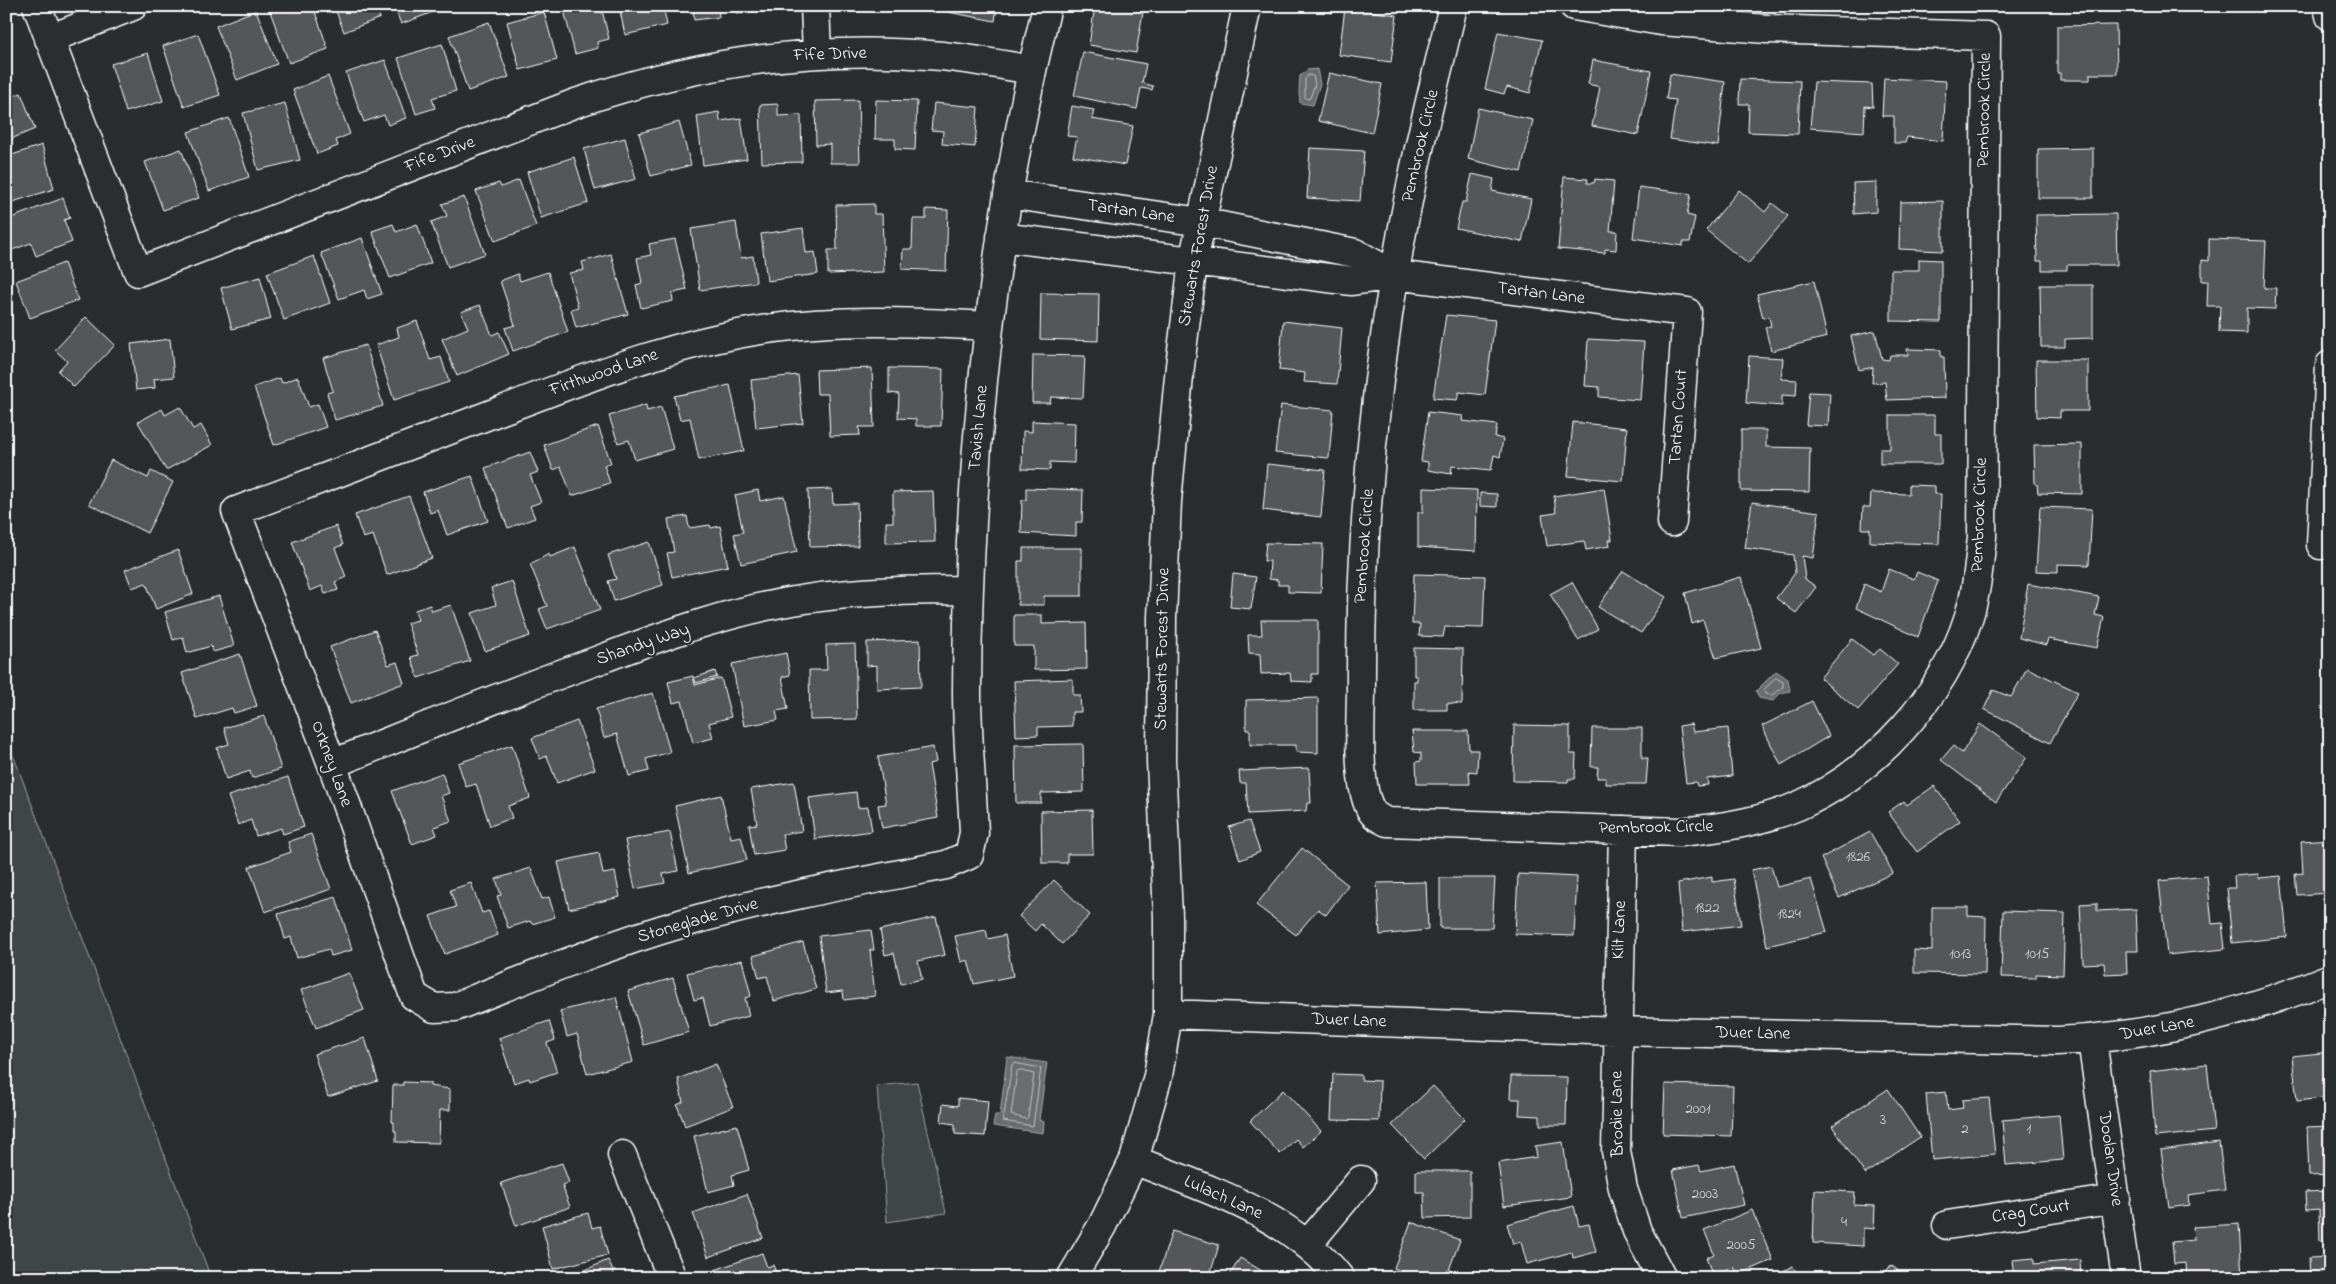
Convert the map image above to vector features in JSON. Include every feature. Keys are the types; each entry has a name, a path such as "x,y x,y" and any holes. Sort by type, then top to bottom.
{"street":[{"name":"Fife Drive","path":"37,6 138,272 623,87 702,69 753,60 817,53 891,53 943,56 1032,70"},
{"path":"49,39 133,6"},
{"path":"815,6 817,53"},
{"name":"Tavish Lane","path":"969,855 974,833 967,694 968,590 977,436 989,326 1008,194 1032,70 1047,6"},
{"name":"Stewarts Forest Drive","path":"1071,1278 1102,1226 1134,1160 1158,1076 1168,1014 1168,917 1161,761 1162,618 1167,502 1180,366 1193,262 1247,6"},
{"name":"Pembrook Circle","path":"1453,6 1411,185 1394,276 1373,438 1361,608 1362,778 1364,795 1369,808 1376,816 1387,822 1680,832 1727,827 1797,806 1830,789 1868,761 1898,733 1923,704 1956,650 1969,616 1978,577 1982,537 1986,36 1748,27 1661,21 1574,6"},
{"path":"2328,6 2330,16"},
{"name":"Tartan Lane","path":"1008,194 1201,222 1355,253 1394,276"},
{"name":"Tartan Lane","path":"1001,237 1352,281 1394,276 1687,312"},
{"name":"Tartan Court","path":"1672,522 1687,312"},
{"name":"Firthwood Lane","path":"236,511 608,370 692,344 762,330 829,323 899,321 989,326"},
{"path":"2321,545 2330,365"},
{"name":"Orkney Lane","path":"236,511 332,764 414,996 434,1008"},
{"name":"Shandy Way","path":"332,764 546,679 664,636 741,613 805,599 850,594 968,590"},
{"name":"Kilt Lane","path":"1617,1031 1623,830"},
{"name":"Stoneglade Drive","path":"434,1008 455,1007 584,955 686,922 771,900 946,865 969,855"},
{"name":"Duer Lane","path":"1168,1014 1617,1031 2058,1041 2092,1040 2167,1029 2204,1021 2262,1004 2330,978"},
{"name":"Brodie Lane","path":"1617,1031 1616,1151 1622,1188 1637,1231 1662,1278"},
{"name":"Doolan Drive","path":"2092,1040 2126,1278"},
{"path":"622,1155 672,1278"},
{"name":"Lulach Lane","path":"1134,1160 1228,1198 1264,1216 1306,1245 1340,1278"},
{"path":"1306,1245 1361,1180"},
{"name":"Crag Court","path":"1947,1225 2116,1199"}],"shaded area":[{"path":"6,738 211,1278 13,1278 6,1272"},
{"path":"917,1082 946,1213 887,1222 877,1086"}],"water":[{"path":"1317,69 1320,84 1313,105 1300,103 1300,76 1307,70"},
{"path":"1776,671 1788,679 1790,691 1781,693 1773,701 1759,698 1756,691"},
{"path":"1007,1057 1047,1063 1039,1120 1044,1122 1043,1133 993,1126 995,1115 1000,1115"}],"building":[{"path":"268,6 290,6 291,11 304,6 313,6 328,49 289,63"},
{"path":"334,6 376,6 380,18 344,32"},
{"path":"394,6 434,6 436,11 401,24"},
{"path":"563,6 601,6 609,39 597,42 598,48 575,54"},
{"path":"619,6 663,6 667,25 625,35"},
{"path":"693,6 718,6 719,17 694,20"},
{"path":"736,6 774,6 775,9 737,13"},
{"path":"864,6 919,6 919,9 864,9"},
{"path":"949,6 997,6 995,21 948,12"},
{"path":"1095,6 1144,6 1136,53 1089,45"},
{"path":"1311,6 1334,6 1332,13 1310,8"},
{"path":"1345,8 1397,15 1391,62 1339,55"},
{"path":"256,10 277,64 237,80 216,26"},
{"path":"544,12 557,60 520,70 507,22"},
{"path":"489,22 509,77 468,91 449,36"},
{"path":"2116,25 2117,74 2090,74 2090,80 2060,80 2060,73 2057,73 2057,26"},
{"path":"1498,32 1542,40 1530,93 1507,87 1504,94 1485,89"},
{"path":"198,34 220,95 184,107 163,46"},
{"path":"442,44 456,91 432,98 435,108 416,114 398,58"},
{"path":"1083,52 1146,64 1142,83 1153,86 1152,90 1141,88 1137,109 1074,96"},
{"path":"148,53 163,101 126,112 111,64"},
{"path":"6,57 12,78 6,80"},
{"path":"385,60 406,118 388,125 384,115 364,122 346,73"},
{"path":"1593,60 1651,71 1638,135 1592,126 1600,87 1588,84"},
{"path":"1329,73 1382,84 1372,133 1318,121"},
{"path":"1670,74 1725,82 1718,146 1670,139 1676,100 1666,99"},
{"path":"328,76 350,134 336,140 338,146 317,154 293,90"},
{"path":"1884,78 1946,81 1943,141 1907,137 1905,143 1894,143 1894,116 1882,116"},
{"path":"1740,79 1800,81 1798,134 1748,132 1749,104 1739,104"},
{"path":"1814,82 1872,84 1873,107 1865,106 1864,132 1810,128"},
{"path":"21,93 35,129 6,141 6,99"},
{"path":"858,100 860,163 830,163 830,144 816,145 815,101"},
{"path":"876,100 917,101 915,150 895,149 895,139 875,139"},
{"path":"285,103 300,160 258,170 243,113"},
{"path":"934,103 978,107 975,147 942,144 943,131 931,130"},
{"path":"778,104 778,116 801,115 802,162 762,163 760,105"},
{"path":"1072,106 1094,110 1092,119 1133,126 1125,165 1073,156 1077,137 1067,136"},
{"path":"1478,108 1533,120 1521,172 1468,159"},
{"path":"719,112 720,121 741,118 747,159 703,165 697,116"},
{"path":"229,118 249,177 209,191 188,132"},
{"path":"679,122 691,165 651,176 639,133"},
{"path":"625,138 636,179 595,190 584,149"},
{"path":"42,145 54,189 6,204 6,157"},
{"path":"1310,148 1364,151 1360,201 1307,198"},
{"path":"2093,148 2093,198 2038,198 2038,149"},
{"path":"181,149 199,198 163,210 145,162"},
{"path":"574,157 588,203 541,218 527,172"},
{"path":"1472,174 1494,179 1492,191 1531,199 1522,242 1456,228 1462,202 1466,202"},
{"path":"1564,177 1588,179 1587,183 1594,183 1595,179 1614,181 1610,231 1617,231 1616,250 1605,249 1605,253 1558,249"},
{"path":"519,180 536,226 495,241 476,191 499,183 501,187"},
{"path":"1876,182 1876,212 1854,214 1853,183"},
{"path":"1639,187 1691,194 1687,215 1695,217 1690,242 1683,242 1683,246 1633,238"},
{"path":"1739,190 1765,212 1772,203 1788,216 1748,264 1706,230"},
{"path":"464,197 485,254 448,267 431,222 447,216 442,204"},
{"path":"63,198 70,218 64,220 72,242 36,256 31,243 12,250 6,236 6,220"},
{"path":"1943,201 1943,251 1899,249 1900,202"},
{"path":"874,204 874,214 882,214 884,272 828,274 828,250 837,250 836,205"},
{"path":"926,209 948,210 946,271 902,269 903,249 912,249 913,219 926,219"},
{"path":"2116,214 2117,265 2067,265 2067,270 2042,270 2042,261 2037,261 2036,215"},
{"path":"736,222 741,258 753,256 756,282 700,290 691,229"},
{"path":"393,224 396,232 417,224 431,263 390,278 372,231"},
{"path":"803,228 806,253 815,252 818,274 767,281 761,234"},
{"path":"362,238 382,294 367,299 364,290 339,299 321,253"},
{"path":"675,239 687,290 672,293 673,301 641,308 636,285 642,283 637,258 651,255 649,244"},
{"path":"2209,239 2266,241 2264,288 2276,288 2275,309 2247,308 2247,333 2219,332 2220,306 2207,306 2208,281 2202,281 2202,260 2209,261"},
{"path":"611,254 628,314 576,328 571,309 578,307 569,273 584,270 582,262"},
{"path":"314,256 330,303 284,320 267,273"},
{"path":"1919,259 1941,260 1941,322 1891,321 1891,270 1919,270"},
{"path":"64,263 78,300 30,318 16,281"},
{"path":"548,272 568,332 513,351 505,328 515,325 500,281 518,274 520,281"},
{"path":"260,277 271,319 232,329 221,288"},
{"path":"1814,281 1827,337 1771,351 1765,327 1771,326 1769,317 1763,318 1757,294"},
{"path":"2040,285 2093,285 2093,338 2065,339 2065,347 2041,347"},
{"path":"1041,293 1099,294 1098,341 1040,339"},
{"path":"480,305 492,335 499,332 509,354 457,376 442,339 468,328 461,312"},
{"path":"1446,315 1495,320 1485,395 1459,392 1457,400 1433,398"},
{"path":"86,317 115,345 74,387 58,371 67,361 55,350"},
{"path":"417,321 430,360 441,357 449,382 394,400 376,345 399,337 397,328"},
{"path":"1283,321 1342,328 1337,384 1304,382 1305,373 1279,370"},
{"path":"1875,331 1882,359 1889,360 1890,355 1908,355 1907,349 1941,350 1941,357 1944,357 1945,398 1887,400 1885,382 1872,383 1873,367 1859,370 1851,336"},
{"path":"170,339 174,377 154,379 155,388 136,390 131,344"},
{"path":"1588,339 1644,342 1640,400 1599,397 1599,387 1585,386"},
{"path":"366,345 383,406 335,420 327,393 333,391 323,358"},
{"path":"1033,355 1085,356 1083,398 1051,397 1050,403 1032,403"},
{"path":"1749,356 1783,358 1781,379 1797,380 1796,396 1782,395 1782,406 1746,403"},
{"path":"2036,360 2088,360 2088,411 2060,411 2060,418 2037,417"},
{"path":"872,368 874,427 859,427 860,435 830,436 828,394 817,394 816,370"},
{"path":"889,368 943,369 941,426 916,426 916,419 898,418 899,394 889,393"},
{"path":"798,375 803,423 756,428 751,380"},
{"path":"298,377 309,407 318,404 326,427 274,445 254,387 280,378 282,383"},
{"path":"730,385 744,451 699,460 690,418 680,420 674,396"},
{"path":"1809,392 1830,393 1828,426 1806,425"},
{"path":"646,405 647,411 661,407 673,449 635,460 629,440 618,443 609,416"},
{"path":"1281,405 1333,410 1329,458 1275,453"},
{"path":"180,407 193,429 201,425 212,445 166,470 138,422 162,409 165,415"},
{"path":"1428,412 1463,416 1462,421 1497,425 1495,437 1503,439 1500,457 1494,455 1491,470 1452,466 1451,474 1428,470 1428,462 1421,461"},
{"path":"1890,415 1935,415 1935,434 1941,434 1941,464 1880,464 1880,449 1890,449"},
{"path":"1032,421 1075,423 1074,463 1050,462 1050,470 1022,469 1023,431 1032,432"},
{"path":"1573,422 1627,428 1623,481 1568,476"},
{"path":"598,426 611,463 604,465 610,483 572,496 561,467 553,470 544,445"},
{"path":"1741,430 1766,430 1766,447 1810,448 1809,492 1741,491"},
{"path":"2082,444 2082,494 2038,493 2037,484 2035,484 2034,445"},
{"path":"530,452 538,472 530,475 541,502 530,506 535,518 508,528 485,468"},
{"path":"111,460 148,478 151,471 173,482 147,533 89,504"},
{"path":"1267,464 1325,470 1321,517 1263,510"},
{"path":"472,476 488,521 447,535 438,510 430,513 423,492"},
{"path":"1909,485 1935,486 1935,494 1941,494 1939,544 1870,542 1870,529 1862,529 1863,507 1870,507 1871,493 1909,494"},
{"path":"1026,488 1083,490 1082,522 1076,522 1076,536 1021,533 1022,500 1026,500"},
{"path":"1423,488 1477,490 1476,551 1418,547 1418,512 1423,512"},
{"path":"1604,488 1612,540 1609,540 1610,546 1586,550 1584,541 1547,546 1542,515 1556,513 1554,496"},
{"path":"832,489 833,504 857,503 858,546 810,547 808,490"},
{"path":"758,490 760,501 784,496 797,552 741,564 734,534 743,532 735,495"},
{"path":"933,491 935,542 886,543 886,522 893,522 893,492"},
{"path":"1480,493 1497,494 1497,507 1480,506"},
{"path":"409,496 432,558 387,575 373,535 363,538 355,515"},
{"path":"1752,502 1819,512 1813,558 1802,556 1805,579 1816,587 1796,613 1776,598 1795,573 1793,555 1745,548"},
{"path":"2040,507 2092,509 2089,565 2058,564 2058,572 2036,571"},
{"path":"687,516 689,528 710,525 711,528 720,526 728,566 672,577 667,553 674,552 668,519"},
{"path":"336,526 343,545 335,548 346,577 335,582 338,590 325,594 322,586 310,591 292,542"},
{"path":"649,542 663,585 614,601 608,581 616,579 608,555"},
{"path":"1266,543 1323,544 1321,593 1288,592 1288,585 1278,585 1278,580 1269,579 1270,561 1264,561"},
{"path":"575,547 600,610 547,629 539,609 547,606 530,564 549,554 550,557"},
{"path":"1023,548 1082,548 1082,596 1044,596 1044,605 1018,605 1018,561 1023,561"},
{"path":"178,550 193,594 156,609 146,583 132,588 125,570"},
{"path":"1889,569 1914,579 1917,572 1938,581 1918,637 1856,608 1864,584 1881,592"},
{"path":"1623,571 1666,597 1641,633 1598,607"},
{"path":"1233,574 1256,577 1251,609 1230,607"},
{"path":"1414,574 1485,576 1483,628 1445,627 1443,637 1419,636 1420,624 1412,624"},
{"path":"1741,577 1761,648 1716,658 1703,620 1692,624 1685,593"},
{"path":"512,581 530,636 485,651 472,613 496,605 491,588"},
{"path":"1572,582 1598,629 1578,640 1550,594"},
{"path":"2028,584 2099,597 2095,615 2104,617 2097,648 2048,639 2046,645 2019,638"},
{"path":"219,596 234,646 213,652 211,646 187,653 183,637 173,640 165,612"},
{"path":"430,605 432,611 451,605 470,661 418,678 411,657 418,655 407,623 418,620 415,610"},
{"path":"1014,615 1042,615 1042,624 1086,623 1087,669 1034,670 1034,646 1014,646"},
{"path":"1261,620 1318,620 1318,674 1312,674 1312,682 1291,681 1290,673 1261,674 1260,654 1249,653 1248,635 1262,635"},
{"path":"375,630 388,665 397,662 404,683 351,703 330,647"},
{"path":"1852,639 1873,655 1880,649 1898,664 1858,710 1820,678"},
{"path":"920,640 921,687 877,689 877,665 867,666 867,642"},
{"path":"855,644 857,719 810,720 809,670 827,670 826,645"},
{"path":"1414,648 1463,649 1462,704 1447,703 1447,710 1414,710 1414,681 1417,681 1417,676 1414,676"},
{"path":"786,653 790,675 782,677 788,709 776,711 778,720 744,726 732,664"},
{"path":"240,654 257,706 234,713 232,708 197,719 182,673"},
{"path":"2027,668 2078,692 2050,743 1984,709 1993,690 2011,697"},
{"path":"715,671 717,677 696,683 694,678"},
{"path":"693,676 695,685 721,678 731,717 709,723 713,738 693,743 682,701 673,703 668,682"},
{"path":"1073,679 1073,695 1080,695 1081,712 1072,712 1072,726 1038,727 1038,735 1016,736 1014,681"},
{"path":"653,693 670,752 646,759 649,771 629,776 617,734 604,738 596,709"},
{"path":"1318,698 1318,753 1296,752 1296,745 1250,745 1250,730 1246,730 1246,700"},
{"path":"1812,701 1829,736 1781,765 1762,726"},
{"path":"264,716 281,769 252,778 250,771 226,779 217,748 229,744 224,728"},
{"path":"577,721 595,769 557,783 547,756 540,759 532,738"},
{"path":"1691,724 1693,732 1728,728 1732,776 1707,779 1708,785 1697,786 1696,782 1686,783 1679,726"},
{"path":"1980,724 2027,757 1996,802 1941,760 1953,746 1962,753"},
{"path":"1514,725 1570,726 1570,754 1576,754 1575,779 1568,779 1568,782 1513,781"},
{"path":"1592,728 1642,728 1642,758 1648,758 1646,784 1606,784 1606,778 1597,778 1598,767 1591,767"},
{"path":"1412,731 1468,731 1469,750 1478,750 1477,772 1469,771 1470,784 1417,784 1416,762 1421,761 1421,753 1414,752"},
{"path":"1083,744 1084,792 1041,793 1041,803 1016,803 1015,745"},
{"path":"512,745 530,798 508,806 512,818 490,826 476,784 466,787 458,763"},
{"path":"933,747 936,762 929,764 938,818 882,828 878,805 886,804 878,757"},
{"path":"1309,768 1311,803 1307,803 1306,811 1248,814 1246,783 1240,783 1239,771"},
{"path":"442,773 449,793 441,796 451,821 434,827 437,835 412,844 392,791"},
{"path":"288,777 304,827 283,834 281,828 256,836 251,820 238,825 228,796"},
{"path":"794,782 802,831 782,834 785,850 754,855 749,825 757,824 751,789"},
{"path":"1934,786 1960,821 1917,852 1888,812 1904,801 1907,805"},
{"path":"856,792 858,808 868,807 872,831 815,839 809,798"},
{"path":"721,795 731,838 741,836 747,860 689,873 675,806"},
{"path":"1092,810 1093,854 1067,854 1067,863 1042,863 1041,811"},
{"path":"1249,821 1260,852 1240,860 1229,827"},
{"path":"670,832 678,871 663,874 665,883 635,889 625,840"},
{"path":"1870,832 1893,873 1839,898 1821,858"},
{"path":"311,834 331,889 265,912 249,867 291,852 288,842"},
{"path":"2330,839 2330,893 2297,895 2295,874 2303,873 2301,841"},
{"path":"1302,848 1348,885 1326,915 1318,909 1296,935 1256,905"},
{"path":"599,853 603,874 615,872 620,897 569,909 558,862"},
{"path":"1771,866 1777,887 1811,879 1827,932 1767,946 1751,870"},
{"path":"531,868 542,899 549,897 555,917 532,924 530,921 508,928 497,896 501,895 496,879"},
{"path":"1518,874 1577,877 1574,936 1515,934"},
{"path":"2258,874 2259,878 2281,876 2287,937 2232,943 2227,888 2235,888 2234,876"},
{"path":"2207,876 2212,924 2222,923 2225,949 2167,955 2159,881"},
{"path":"1712,877 1712,882 1734,879 1741,925 1682,932 1678,883"},
{"path":"1440,878 1495,878 1492,928 1440,928"},
{"path":"1054,880 1090,915 1062,944 1041,924 1035,931 1019,916"},
{"path":"1426,882 1428,930 1380,935 1377,883"},
{"path":"471,883 482,913 489,911 498,935 445,954 430,916 456,907 450,890"},
{"path":"336,897 352,950 331,956 329,949 297,958 291,937 285,939 278,914"},
{"path":"2097,903 2097,911 2136,909 2138,951 2126,951 2127,973 2105,974 2104,963 2083,964 2080,904"},
{"path":"1932,907 1968,907 1968,916 1986,917 1985,974 1914,973 1914,950 1932,951"},
{"path":"2003,911 2065,913 2063,975 2036,974 2036,978 2001,977"},
{"path":"936,917 945,955 918,961 922,979 901,984 894,953 885,955 880,930"},
{"path":"871,930 874,950 870,950 875,996 844,1000 843,991 826,993 819,936"},
{"path":"986,930 988,939 1005,935 1013,976 974,984 968,960 961,962 955,936"},
{"path":"803,942 816,989 774,1001 767,976 759,978 753,956"},
{"path":"742,960 751,996 745,998 749,1016 710,1026 703,998 694,1000 687,973"},
{"path":"349,973 364,1010 316,1028 301,990"},
{"path":"673,978 689,1032 644,1045 628,991"},
{"path":"616,997 633,1062 587,1074 577,1034 567,1037 560,1011"},
{"path":"549,1021 555,1040 547,1043 557,1072 530,1081 529,1078 514,1083 499,1038"},
{"path":"365,1038 378,1081 328,1097 314,1054"},
{"path":"2330,1052 2330,1097 2297,1101 2292,1056"},
{"path":"716,1064 733,1107 685,1126 677,1105 683,1102 678,1079"},
{"path":"2207,1064 2214,1131 2155,1137 2150,1071"},
{"path":"1333,1074 1361,1075 1361,1080 1380,1081 1379,1121 1331,1120"},
{"path":"1511,1076 1567,1077 1566,1125 1540,1125 1540,1116 1519,1115 1520,1099 1510,1099"},
{"path":"403,1082 430,1083 430,1086 450,1089 450,1110 440,1110 439,1143 396,1142 396,1131 394,1131 394,1122 392,1122 393,1085 403,1085"},
{"path":"1665,1084 1733,1086 1731,1136 1663,1134"},
{"path":"1433,1086 1465,1119 1424,1159 1392,1125"},
{"path":"1888,1089 1920,1137 1865,1174 1832,1126"},
{"path":"1283,1090 1321,1131 1303,1147 1296,1139 1280,1154 1250,1121"},
{"path":"1946,1092 1948,1110 1963,1108 1962,1100 1989,1098 1995,1154 1932,1160 1926,1094"},
{"path":"958,1098 988,1101 985,1136 955,1134 955,1124 941,1122 943,1104 958,1106"},
{"path":"2059,1115 2063,1160 2006,1165 2002,1120"},
{"path":"737,1125 749,1170 732,1175 734,1185 708,1192 694,1136"},
{"path":"2330,1126 2330,1175 2309,1176 2307,1127"},
{"path":"1563,1142 1571,1197 1504,1206 1498,1163 1537,1157 1535,1146"},
{"path":"2219,1142 2225,1190 2188,1195 2189,1205 2169,1208 2161,1150"},
{"path":"562,1163 569,1183 562,1185 570,1207 516,1226 501,1183"},
{"path":"1734,1164 1744,1205 1683,1218 1673,1170 1699,1165 1701,1171"},
{"path":"1416,1171 1470,1171 1470,1217 1425,1218 1424,1192 1416,1192"},
{"path":"1815,1190 1855,1192 1854,1205 1875,1206 1874,1229 1863,1228 1863,1246 1813,1243"},
{"path":"2330,1191 2330,1241 2320,1241 2319,1209 2306,1210 2305,1192"},
{"path":"747,1194 763,1238 708,1257 693,1213"},
{"path":"1574,1206 1579,1226 1589,1224 1596,1252 1573,1258 1572,1252 1527,1264 1521,1242 1513,1244 1507,1224"},
{"path":"1752,1210 1773,1260 1738,1275 1734,1267 1713,1276 1706,1258 1714,1254 1704,1230"},
{"path":"588,1213 592,1228 600,1226 608,1255 553,1269 542,1226"},
{"path":"1411,1222 1460,1240 1446,1278 1419,1278 1394,1268"},
{"path":"2239,1224 2242,1278 2187,1278 2186,1263 2174,1264 2172,1242 2194,1240 2193,1227"},
{"path":"1172,1231 1219,1245 1209,1278 1157,1278"},
{"path":"762,1253 767,1267 773,1265 778,1278 717,1278 715,1270"},
{"path":"2330,1257 2330,1278 2310,1278 2309,1258"},
{"path":"1240,1258 1274,1278 1228,1278"},
{"path":"2034,1258 2034,1264 2080,1260 2081,1278 2014,1278 2012,1260"},
{"path":"608,1260 616,1278 567,1278"},
{"path":"1891,1265 1907,1278 1881,1278"},
{"path":"1793,1266 1799,1278 1769,1278"}]}
